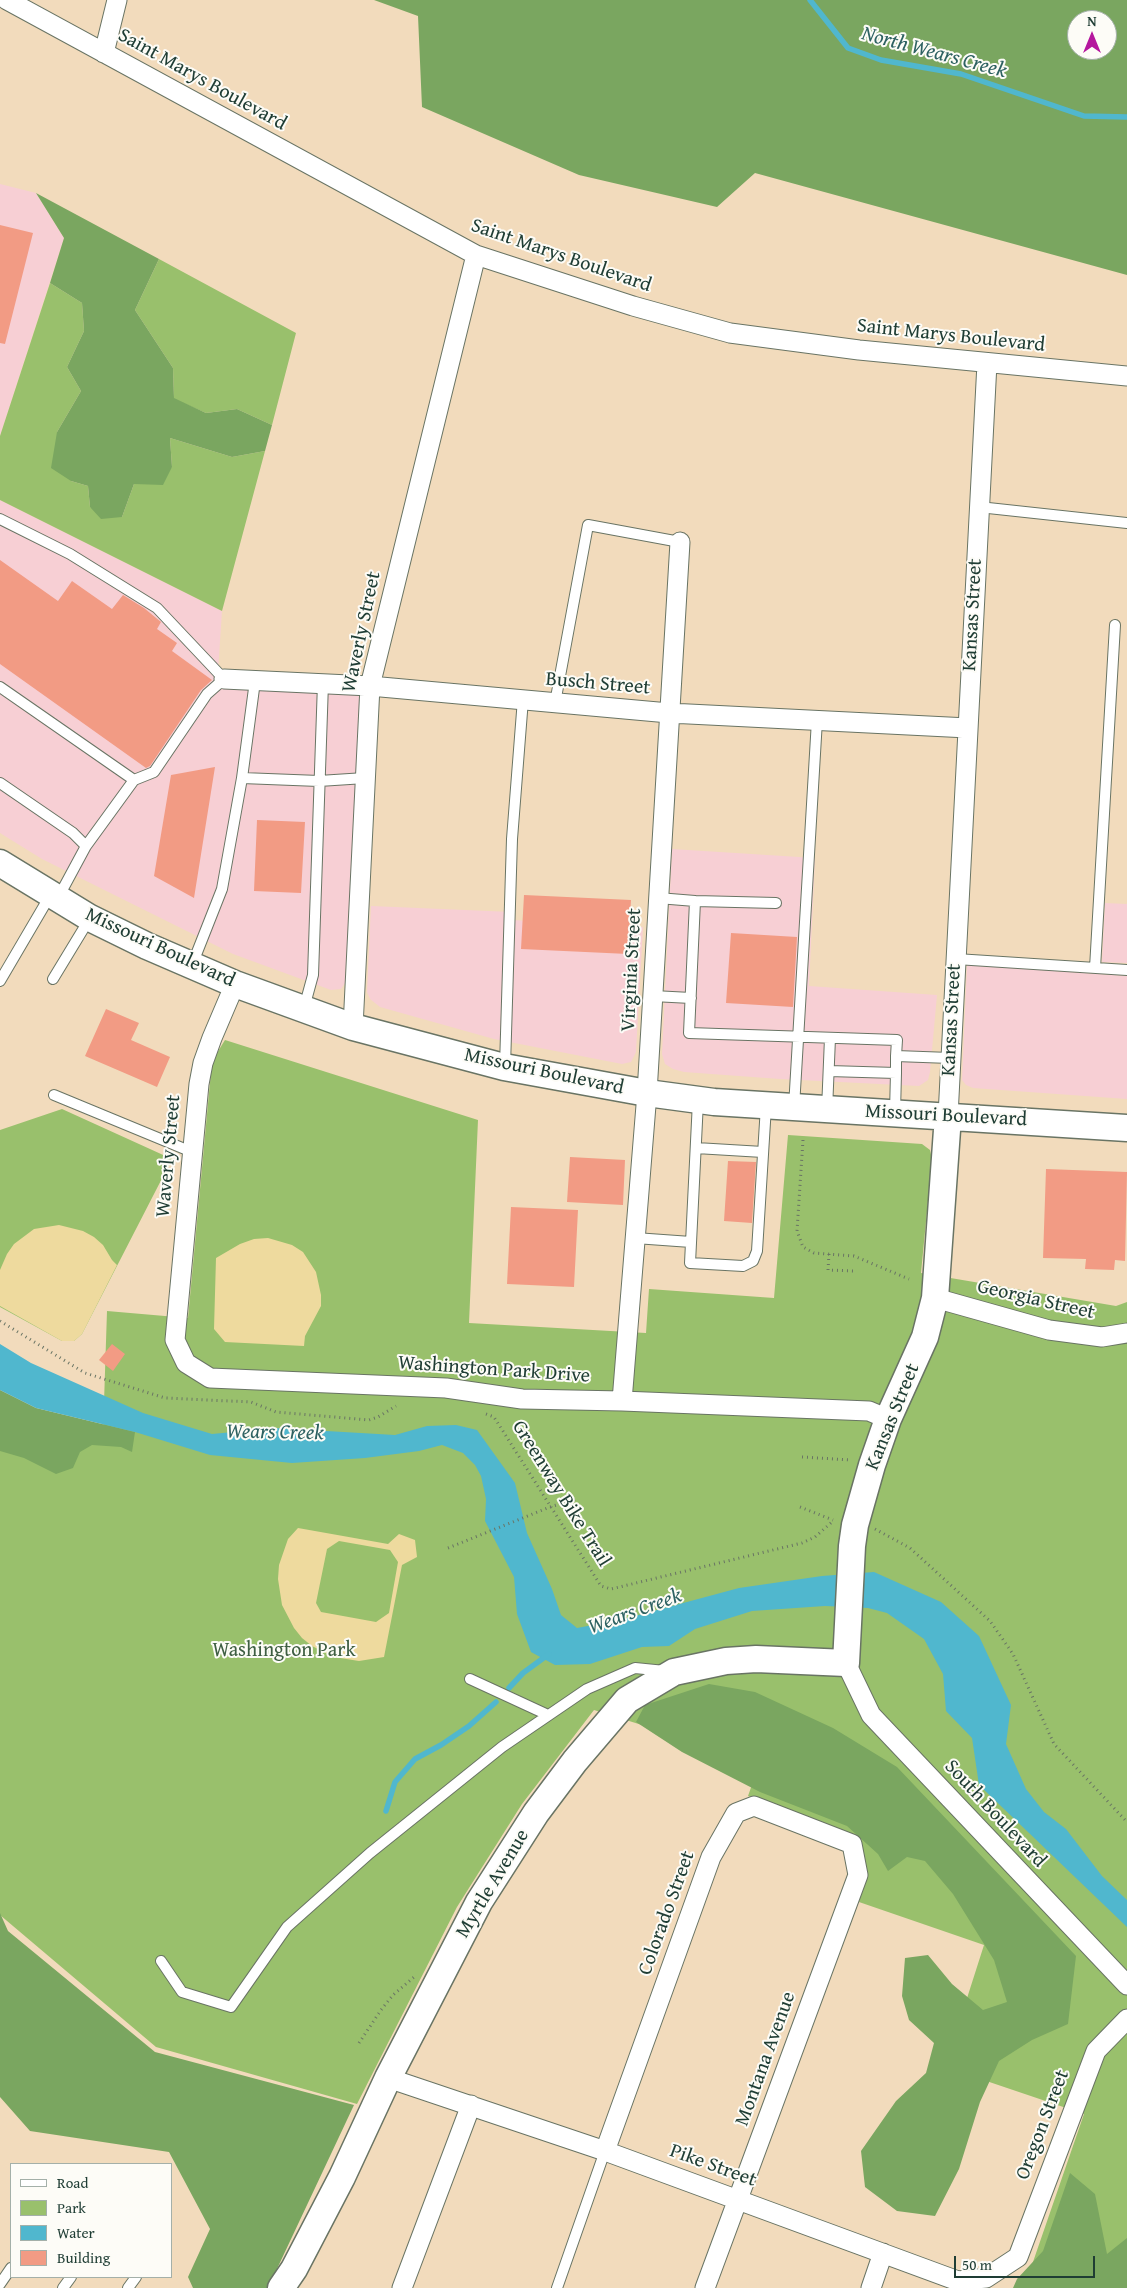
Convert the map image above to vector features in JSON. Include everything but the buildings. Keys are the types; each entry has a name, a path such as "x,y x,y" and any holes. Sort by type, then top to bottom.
{"street":[{"name":"Saint Marys Boulevard","path":"7,0 476,255 633,306 730,333 859,350 1127,376"},
{"path":"104,53 117,0"},
{"name":"Waverly Street","path":"353,1027 370,686 476,255"},
{"name":"Kansas Street","path":"846,1663 852,1546 872,1465 888,1419 925,1337 935,1298 948,1116 986,363"},
{"name":"Virginia Street","path":"622,1400 647,1093 680,542"},
{"name":"Busch Street","path":"224,679 370,686 669,713 968,728"},
{"name":"Missouri Boulevard","path":"0,864 90,918 236,984 353,1027 504,1067 647,1093 698,1100 794,1108 1127,1128"},
{"name":"Waverly Street","path":"175,1340 192,1152 203,1063 236,984"},
{"name":"Georgia Street","path":"935,1298 1050,1330 1102,1337 1127,1333"},
{"name":"Washington Park Drive","path":"175,1340 186,1363 210,1378 446,1388 522,1399 622,1400 868,1411 888,1419"},
{"name":"Myrtle Avenue","path":"281,2288 342,2178 388,2078 479,1902 536,1813 575,1760 627,1700 674,1672 726,1661 756,1659 846,1663"},
{"name":"South Boulevard","path":"846,1663 871,1715 1127,1985"},
{"name":"Colorado Street","path":"605,2151 711,1857 736,1813 754,1806 852,1844"},
{"name":"Montana Avenue","path":"705,2288 858,1875 852,1844"},
{"name":"Oregon Street","path":"1018,2257 1096,2051 1127,2019"},
{"name":"Pike Street","path":"388,2078 471,2104 605,2151 958,2281 986,2278 1018,2257"},
{"path":"402,2288 471,2104"},
{"path":"871,2288 883,2253"}],"lane":[{"path":"979,507 1127,523"},
{"path":"0,519 70,554 157,608 224,679 207,694 154,772 134,780 86,846 0,981"},
{"path":"555,702 588,525 680,542"},
{"path":"1095,968 1115,625"},
{"path":"192,965 222,889 242,778 256,680"},
{"path":"304,1009 314,975 323,683"},
{"path":"0,687 134,780"},
{"path":"504,1067 512,839 522,699"},
{"path":"794,1108 818,720"},
{"path":"242,778 319,782 365,778"},
{"path":"0,783 73,833 86,846"},
{"path":"658,898 776,903"},
{"path":"694,901 689,1033 897,1040 894,1113"},
{"path":"53,979 90,918"},
{"path":"956,959 1127,970"},
{"path":"653,996 691,998"},
{"path":"827,1110 830,1038"},
{"path":"896,1056 950,1058"},
{"path":"829,1071 896,1073"},
{"path":"54,1095 192,1152"},
{"path":"698,1100 690,1263 743,1266 753,1261 757,1251 766,1106"},
{"path":"696,1148 763,1152"},
{"path":"635,1238 691,1242"},
{"path":"161,1962 182,1992 231,2007 287,1927 370,1853 502,1747 587,1688 635,1668 674,1672"},
{"path":"470,1680 548,1715"},
{"path":"557,2288 605,2151"},
{"path":"0,2284 10,2269"}],"path":[{"path":"803,1140 797,1231 803,1247 814,1253 854,1256 909,1279"},
{"path":"829,1254 828,1270 854,1271"},
{"path":"0,1321 85,1373 165,1398 251,1402 276,1412 369,1420 378,1417 394,1406 402,1404"},
{"name":"Greenway Bike Trail","path":"480,1412 494,1417 602,1586 611,1589 802,1543 816,1537 834,1521"},
{"path":"802,1457 859,1461"},
{"path":"448,1548 550,1506 577,1499"},
{"path":"800,1508 840,1522"},
{"path":"872,1528 910,1548 990,1621 1013,1654 1054,1744 1127,1822"},
{"path":"359,2043 393,1995 419,1974"}],"shaded area":[{"path":"0,184 36,193 64,238 0,436"},
{"path":"0,500 222,611 217,687 356,693 360,697 345,983 341,989 331,990 233,954 42,859 0,833"},
{"path":"672,849 815,858 809,986 937,995 928,1080 919,1086 780,1079 684,1072 673,1069 665,1064 662,1054"},
{"path":"1105,903 1127,904 1127,963 1102,962"},
{"path":"371,906 512,912 512,920 643,927 636,1052 631,1062 622,1064 494,1039 380,1007 370,999 367,992"},
{"path":"967,965 1127,976 1127,1099 973,1088 966,1085 962,1080"}],"green space":[{"path":"374,0 1127,0 1127,275 755,173 717,207 579,175 422,107 418,16"},
{"path":"36,193 159,259 135,310 173,368 174,398 206,413 237,409 272,425 265,451 232,457 170,438 172,467 163,485 134,484 122,517 101,519 90,507 88,486 71,481 51,468 57,432 81,391 67,367 84,331 82,303 50,283 64,238"},
{"path":"159,259 296,333 272,425 237,409 206,413 174,399 173,368 135,310"},
{"path":"50,283 82,303 84,331 67,367 81,391 57,432 71,481 88,486 90,507 122,517 134,484 172,467 170,438 232,457 265,451 222,611 0,500 0,436"},
{"name":"Washington Park","path":"225,1040 478,1120 469,1323 646,1333 649,1289 774,1298 788,1135 922,1144 930,1150 932,1159 921,1273 1116,1306 1127,1302 1127,2288 1024,2288 1084,2114 945,2067 984,1945 859,1902 865,1875 862,1855 783,1808 748,1796 760,1762 594,1710 522,1804 457,1907 357,2104 156,2047 0,1915 0,1408 103,1433 107,1311 188,1318 212,1061"},
{"path":"62,1109 172,1159 82,1334 74,1341 62,1341 0,1307 0,1130"},
{"path":"0,1390 36,1408 135,1432 132,1452 121,1447 92,1445 80,1452 73,1468 56,1474 24,1458 0,1451"},
{"path":"709,1684 755,1692 833,1728 897,1767 1076,1956 1068,2024 1032,2040 999,2061 980,2102 959,2169 935,2216 897,2211 865,2187 861,2151 896,2101 926,2073 934,2043 909,2020 902,1996 905,1958 928,1955 952,1984 983,2010 1007,2002 994,1960 953,1894 925,1861 907,1857 888,1871 878,1854 847,1826 760,1792 682,1752 636,1722 645,1705"},
{"path":"0,1913 8,1931 155,2052 354,2105 268,2288 193,2288 188,2277 210,2229 169,2152 30,2131 0,2097"},
{"path":"1070,2173 1095,2194 1107,2254 1127,2238 1127,2288 1013,2288 1017,2279 1043,2251"}],"sand":[{"path":"59,1225 83,1231 94,1237 103,1245 117,1265 82,1334 74,1341 62,1341 0,1306 0,1270 14,1244 34,1229"},
{"path":"268,1238 292,1245 303,1252 316,1272 321,1295 321,1306 305,1336 304,1346 225,1342 214,1329 216,1258 240,1244 254,1239"},
{"path":"298,1528 388,1544 399,1534 415,1540 417,1557 402,1565 384,1657 359,1661 334,1657 312,1646 302,1638 294,1628 282,1605 278,1579 279,1565 288,1539","holes":["339,1541 390,1550 398,1562 389,1613 376,1622 321,1612 316,1603 327,1549"]}],"water":[{"name":"Wears Creek","path":"0,1344 31,1363 143,1413 212,1434 275,1428 395,1435 427,1426 456,1425 477,1430 515,1483 527,1533 552,1589 561,1615 577,1628 620,1620 739,1588 822,1576 874,1572 941,1602 979,1636 1011,1705 1006,1744 1026,1789 1044,1812 1066,1829 1102,1876 1127,1900 1127,1927 979,1785 972,1738 946,1711 943,1674 924,1639 887,1613 868,1608 825,1606 752,1611 695,1629 669,1646 642,1647 590,1664 555,1665 531,1652 517,1614 514,1577 485,1521 486,1499 481,1476 475,1465 463,1453 442,1445 419,1451 365,1458 292,1463 210,1455 135,1432 36,1408 0,1390"}],"waterway":[{"name":"North Wears Creek","path":"810,0 848,48 881,60 961,74 1084,116 1127,117"},
{"path":"509,1688 523,1673 549,1654"},
{"path":"386,1811 395,1782 415,1759 441,1745 469,1726 496,1702"}]}
